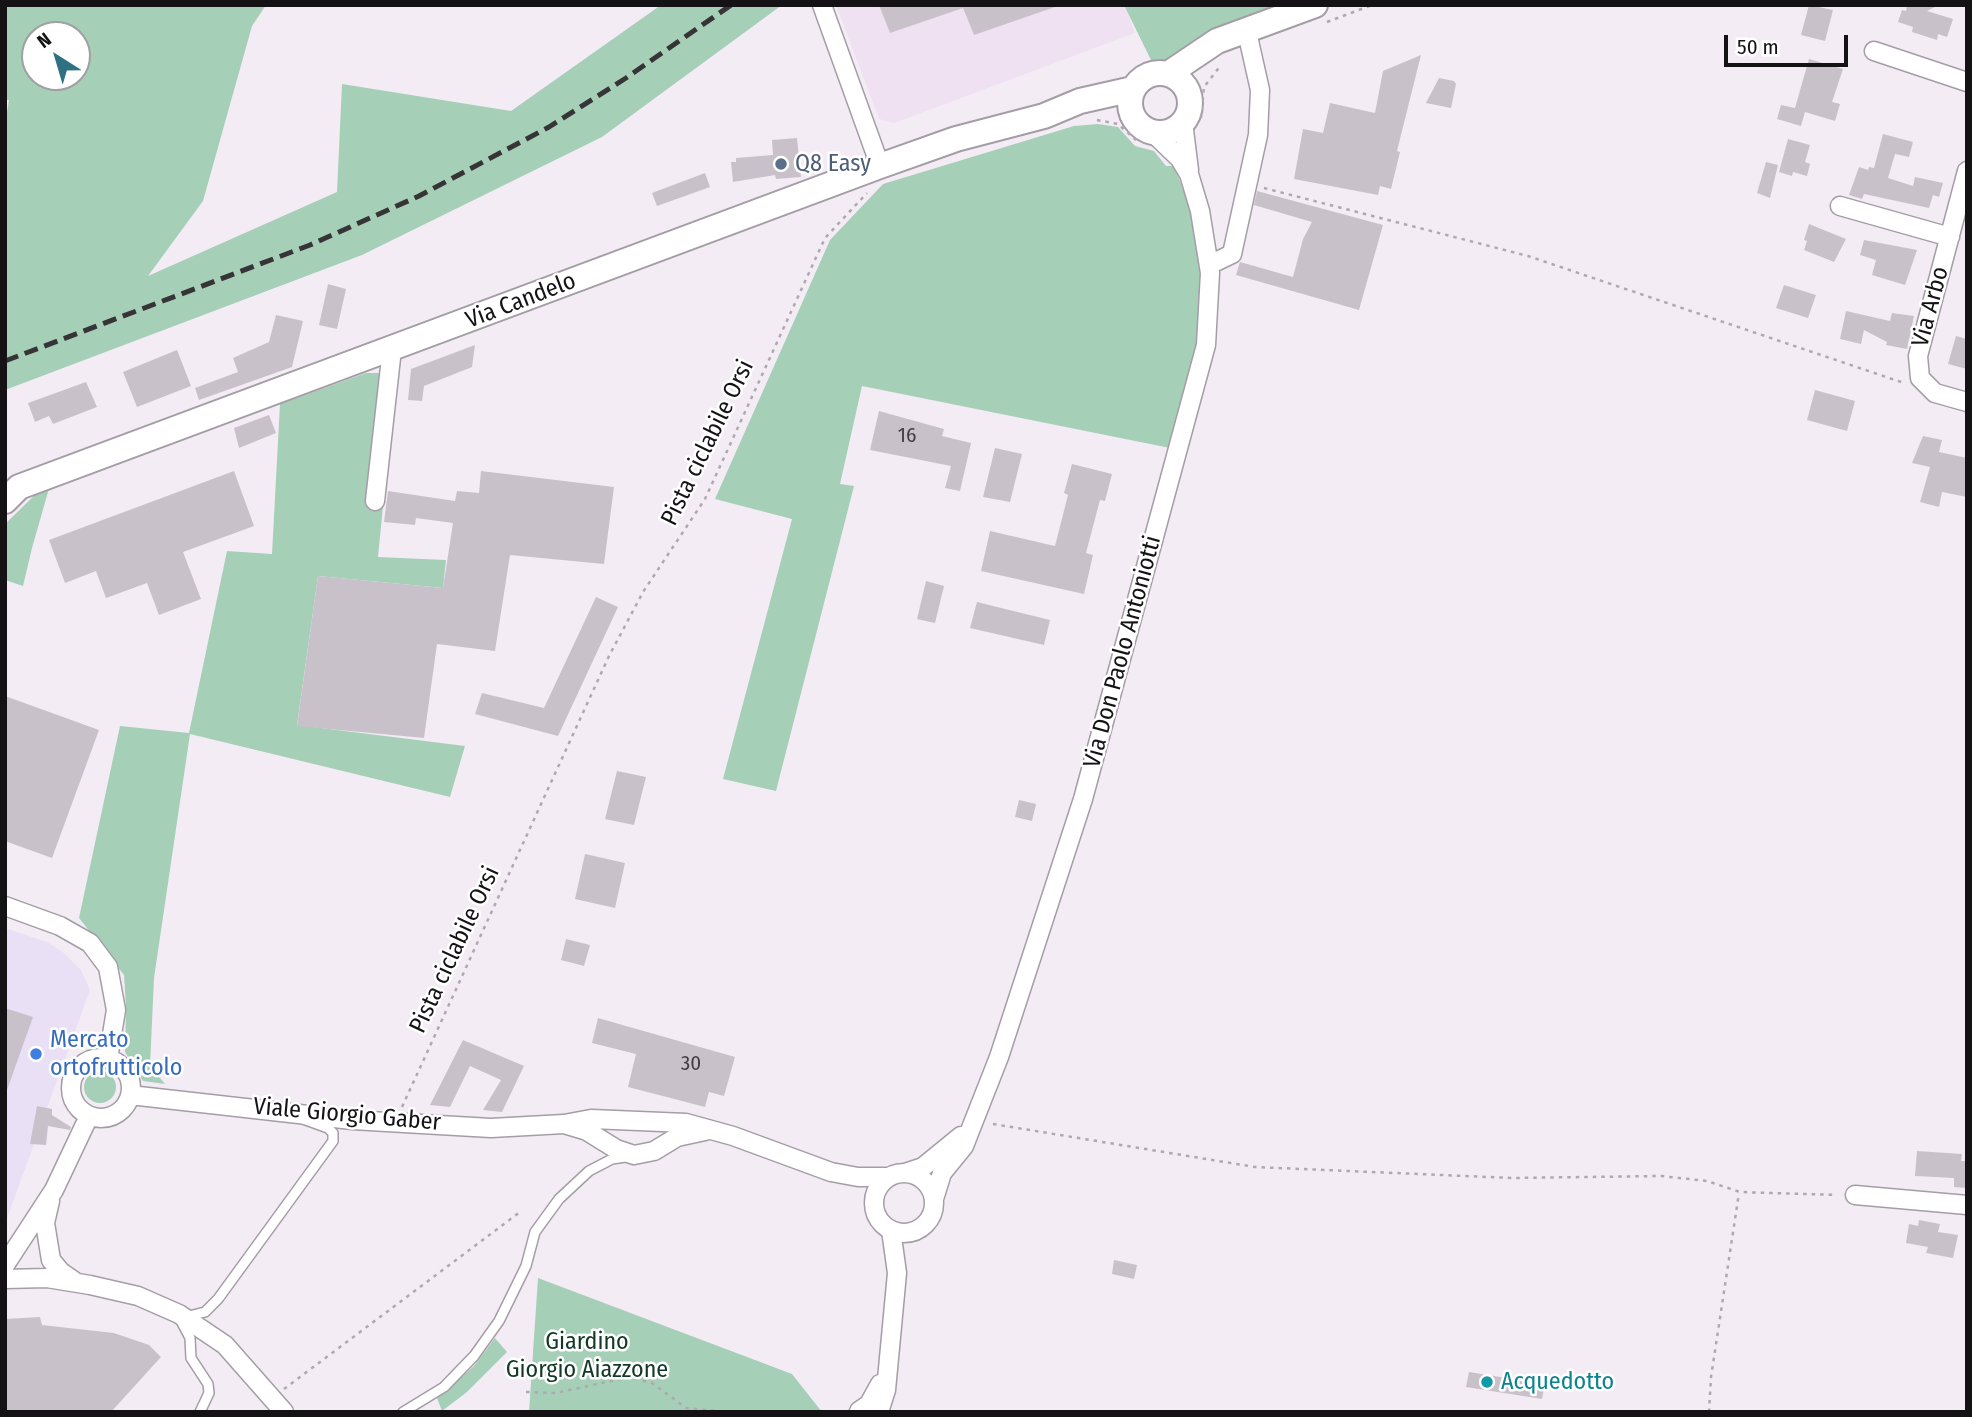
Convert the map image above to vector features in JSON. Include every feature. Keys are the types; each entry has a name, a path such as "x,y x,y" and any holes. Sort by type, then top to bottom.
{"street":[{"path":"822,5 880,166"},
{"path":"1247,32 1204,65 1194,79 1186,110 1169,131 1141,130 1130,98 1133,89 1144,77 1168,74 1217,41 1315,5"},
{"path":"1209,265 1230,262 1258,135 1260,90 1247,32"},
{"path":"1874,51 1967,82"},
{"path":"1168,74 1182,83 1186,110"},
{"name":"Via Candelo","path":"5,501 19,487 880,166 956,139 1133,89"},
{"name":"Via Don Paolo Antoniotti","path":"934,1199 942,1173 964,1146 999,1057 1083,799 1206,345 1209,265 1200,211 1189,174 1186,110"},
{"name":"Via Candelo","path":"1044,116 1090,112 1141,130"},
{"name":"Via Don Paolo Antoniotti","path":"1141,130 1180,159 1189,174"},
{"name":"Via Arbo","path":"1920,378 1917,356 1967,171"},
{"name":"Via Arbo","path":"1840,206 1950,237"},
{"path":"375,500 392,349"},
{"path":"1920,378 1935,393 1967,402"},
{"path":"5,906 60,926 90,943 108,967 116,1010 108,1059"},
{"path":"108,1059 124,1069 129,1077 130,1096 119,1113 99,1119 89,1116 74,1103 71,1084 74,1074 88,1061 108,1059"},
{"name":"Viale Giorgio Gaber","path":"130,1096 352,1119 491,1128 564,1124 591,1119 651,1119 686,1123 831,1172 858,1177 897,1175"},
{"path":"5,1265 54,1190 89,1116"},
{"name":"Via Don Paolo Antoniotti","path":"897,1175 923,1167 959,1139 975,1121"},
{"name":"Viale Giorgio Gaber","path":"564,1124 587,1131 616,1149 634,1155"},
{"path":"634,1155 654,1151 691,1132 713,1131"},
{"name":"Viale Giorgio Gaber","path":"831,1172 854,1185 874,1204"},
{"path":"897,1273 909,1242 922,1227 932,1215 934,1199 927,1184 897,1175 878,1188 874,1204 879,1219 891,1230 907,1233 922,1227"},
{"path":"54,1190 45,1223 51,1260 76,1283"},
{"path":"1855,1195 1967,1205"},
{"path":"879,1412 886,1390 897,1273 891,1230"},
{"path":"5,1279 47,1278 76,1283 138,1296 182,1316 225,1345 278,1404"},
{"path":"858,1411 869,1404 886,1372"},
{"path":"858,1411 866,1412"}],"lane":[{"path":"200,1412 209,1392 208,1384 191,1359 190,1338 182,1316 205,1312 212,1307 333,1142 333,1133 328,1128 314,1125 290,1111"},
{"path":"403,1412 444,1387 474,1356 499,1321 526,1266 535,1232 559,1199 600,1164 634,1155"}],"path":[{"path":"1087,119 1141,130"},
{"path":"1247,183 1528,256 1904,384 1920,378"},
{"name":"Pista ciclabile Orsi","path":"398,1120 609,656 643,592 705,499 825,238 869,191"},
{"path":"975,1121 1255,1167 1512,1178 1661,1177 1707,1181 1740,1192 1855,1195"},
{"path":"1709,1412 1718,1324 1740,1192"},
{"path":"278,1404 520,1212"},
{"path":"526,1392 556,1393 629,1377 652,1384 686,1408 726,1412"}],"shaded area":[{"path":"836,5 1125,5 1135,33 894,123 879,119"},
{"name":"Mercato ortofrutticolo","path":"5,928 47,942 64,953 81,970 90,990 5,1224"}],"green space":[{"path":"5,5 266,5 252,26 203,201 148,276 337,192 342,84 511,111 661,5 782,5 602,137 362,255 5,390 5,124 9,100 5,100"},
{"path":"1124,5 1281,5 1213,30 1164,63 1152,62"},
{"path":"1098,124 1118,127 1135,146 1154,151 1166,166 1174,166 1192,212 1200,275 1198,343 1170,448 862,386 840,484 854,486 776,791 723,779 792,519 715,499 830,240 883,184 1074,126"},
{"path":"366,373 396,373 378,557 446,560 443,588 318,576 297,725 465,746 450,797 190,734 154,978 150,1066 165,1084 143,1081 125,1052 124,975 79,918 120,726 189,733 227,551 272,554 280,404"},
{"path":"50,485 23,586 5,580 5,524 39,491"},
{"path":"100,1071 112,1075 116,1087 112,1099 100,1103 88,1099 84,1087 88,1075"},
{"name":"Giardino Giorgio Aiazzone","path":"538,1278 792,1374 822,1412 529,1412"},
{"path":"495,1338 507,1352 467,1392 442,1411 437,1398 474,1366"}],"building":[{"path":"879,5 1055,7 974,35 963,8 890,33"},
{"path":"1809,5 1833,10 1825,41 1801,35"},
{"path":"1907,5 1939,5 1927,11 1953,19 1947,37 1938,34 1937,40 1912,32 1913,27 1898,22"},
{"path":"1421,55 1397,151 1400,152 1391,189 1380,186 1378,195 1294,179 1303,129 1323,133 1330,103 1375,113 1383,71"},
{"path":"1809,59 1843,69 1832,102 1840,104 1835,121 1805,112 1801,126 1777,119 1781,105 1795,108"},
{"path":"1439,78 1454,81 1456,84 1451,108 1426,103"},
{"path":"1883,134 1913,142 1909,157 1895,154 1888,178 1913,186 1915,177 1943,183 1939,197 1933,195 1929,208 1864,194 1862,199 1849,195 1859,167 1868,170 1869,167 1874,168"},
{"path":"797,138 801,177 776,179 775,175 733,182 731,162 736,162 736,158 773,155 772,140"},
{"path":"1788,139 1810,145 1805,162 1810,164 1807,176 1793,172 1792,176 1779,172"},
{"path":"1766,162 1778,165 1770,198 1757,193"},
{"path":"705,173 710,187 657,206 652,193"},
{"path":"1257,191 1383,225 1359,310 1236,275 1240,262 1293,277 1303,239 1312,222 1254,205"},
{"path":"1809,224 1846,239 1834,262 1804,250"},
{"path":"1864,240 1917,250 1905,285 1872,275 1876,260 1860,255"},
{"path":"328,284 346,289 337,329 319,325"},
{"path":"1784,285 1816,295 1808,318 1776,308"},
{"path":"1846,311 1890,321 1892,313 1914,316 1907,349 1886,345 1887,342 1864,330 1861,344 1840,339"},
{"path":"276,315 303,321 292,367 199,400 195,388 238,372 233,358 269,342"},
{"path":"1956,336 1967,339 1967,369 1948,364"},
{"path":"475,345 472,367 424,386 422,401 408,400 411,369"},
{"path":"177,350 191,386 137,407 123,372"},
{"path":"86,382 97,407 53,424 49,416 35,422 28,403"},
{"path":"1815,390 1855,401 1847,431 1807,420"},
{"path":"879,411 944,429 942,436 971,443 960,491 945,488 951,466 870,450"},
{"path":"269,415 276,433 239,448 234,428"},
{"path":"1923,436 1942,440 1939,452 1967,458 1967,497 1942,492 1939,507 1920,502 1930,467 1912,463"},
{"path":"995,448 1022,454 1010,502 983,497"},
{"path":"1072,464 1112,474 1105,501 1100,500 1086,553 1093,555 1084,594 981,571 990,531 1055,546 1068,495 1064,493"},
{"path":"234,471 254,526 183,552 201,599 159,615 147,583 106,598 96,571 65,583 49,540"},
{"path":"481,471 614,487 604,564 510,555 495,651 437,644 424,738 297,726 318,576 443,588 453,523 416,518 415,525 384,522 388,491 455,501 457,491 479,493"},
{"path":"926,581 944,586 935,623 917,619"},
{"path":"596,597 618,607 558,736 475,714 482,693 544,708"},
{"path":"977,602 1050,620 1044,645 970,628"},
{"path":"5,696 99,730 52,858 5,841"},
{"path":"617,771 646,777 634,825 605,819"},
{"path":"1019,800 1036,804 1032,821 1015,817"},
{"path":"585,854 625,863 615,908 575,899"},
{"path":"566,939 590,945 584,966 561,960"},
{"path":"5,1008 33,1017 7,1090 5,1090"},
{"path":"598,1018 735,1057 724,1096 709,1092 705,1107 628,1087 636,1054 592,1043"},
{"path":"463,1040 524,1066 502,1112 483,1110 501,1080 470,1066 450,1107 430,1105"},
{"path":"37,1106 52,1109 52,1115 71,1127 70,1130 48,1126 46,1145 30,1144"},
{"path":"1917,1151 1962,1154 1961,1161 1967,1161 1967,1188 1954,1187 1954,1178 1915,1176"},
{"path":"1919,1220 1940,1224 1938,1232 1958,1235 1953,1258 1926,1253 1928,1247 1906,1243 1909,1224 1918,1226"},
{"path":"1114,1260 1137,1265 1134,1279 1112,1274"},
{"path":"40,1317 42,1325 114,1333 149,1345 161,1357 111,1412 5,1412 5,1319"},
{"path":"1469,1372 1545,1384 1542,1399 1466,1387"}],"railway":[{"path":"5,361 310,245 419,196 549,127 626,78 731,5"}],"place":[{"name":"Q8 Easy","path":"781,164"},
{"name":"Mercato ortofrutticolo","path":"36,1054"},
{"name":"Acquedotto","path":"1487,1382"}]}
